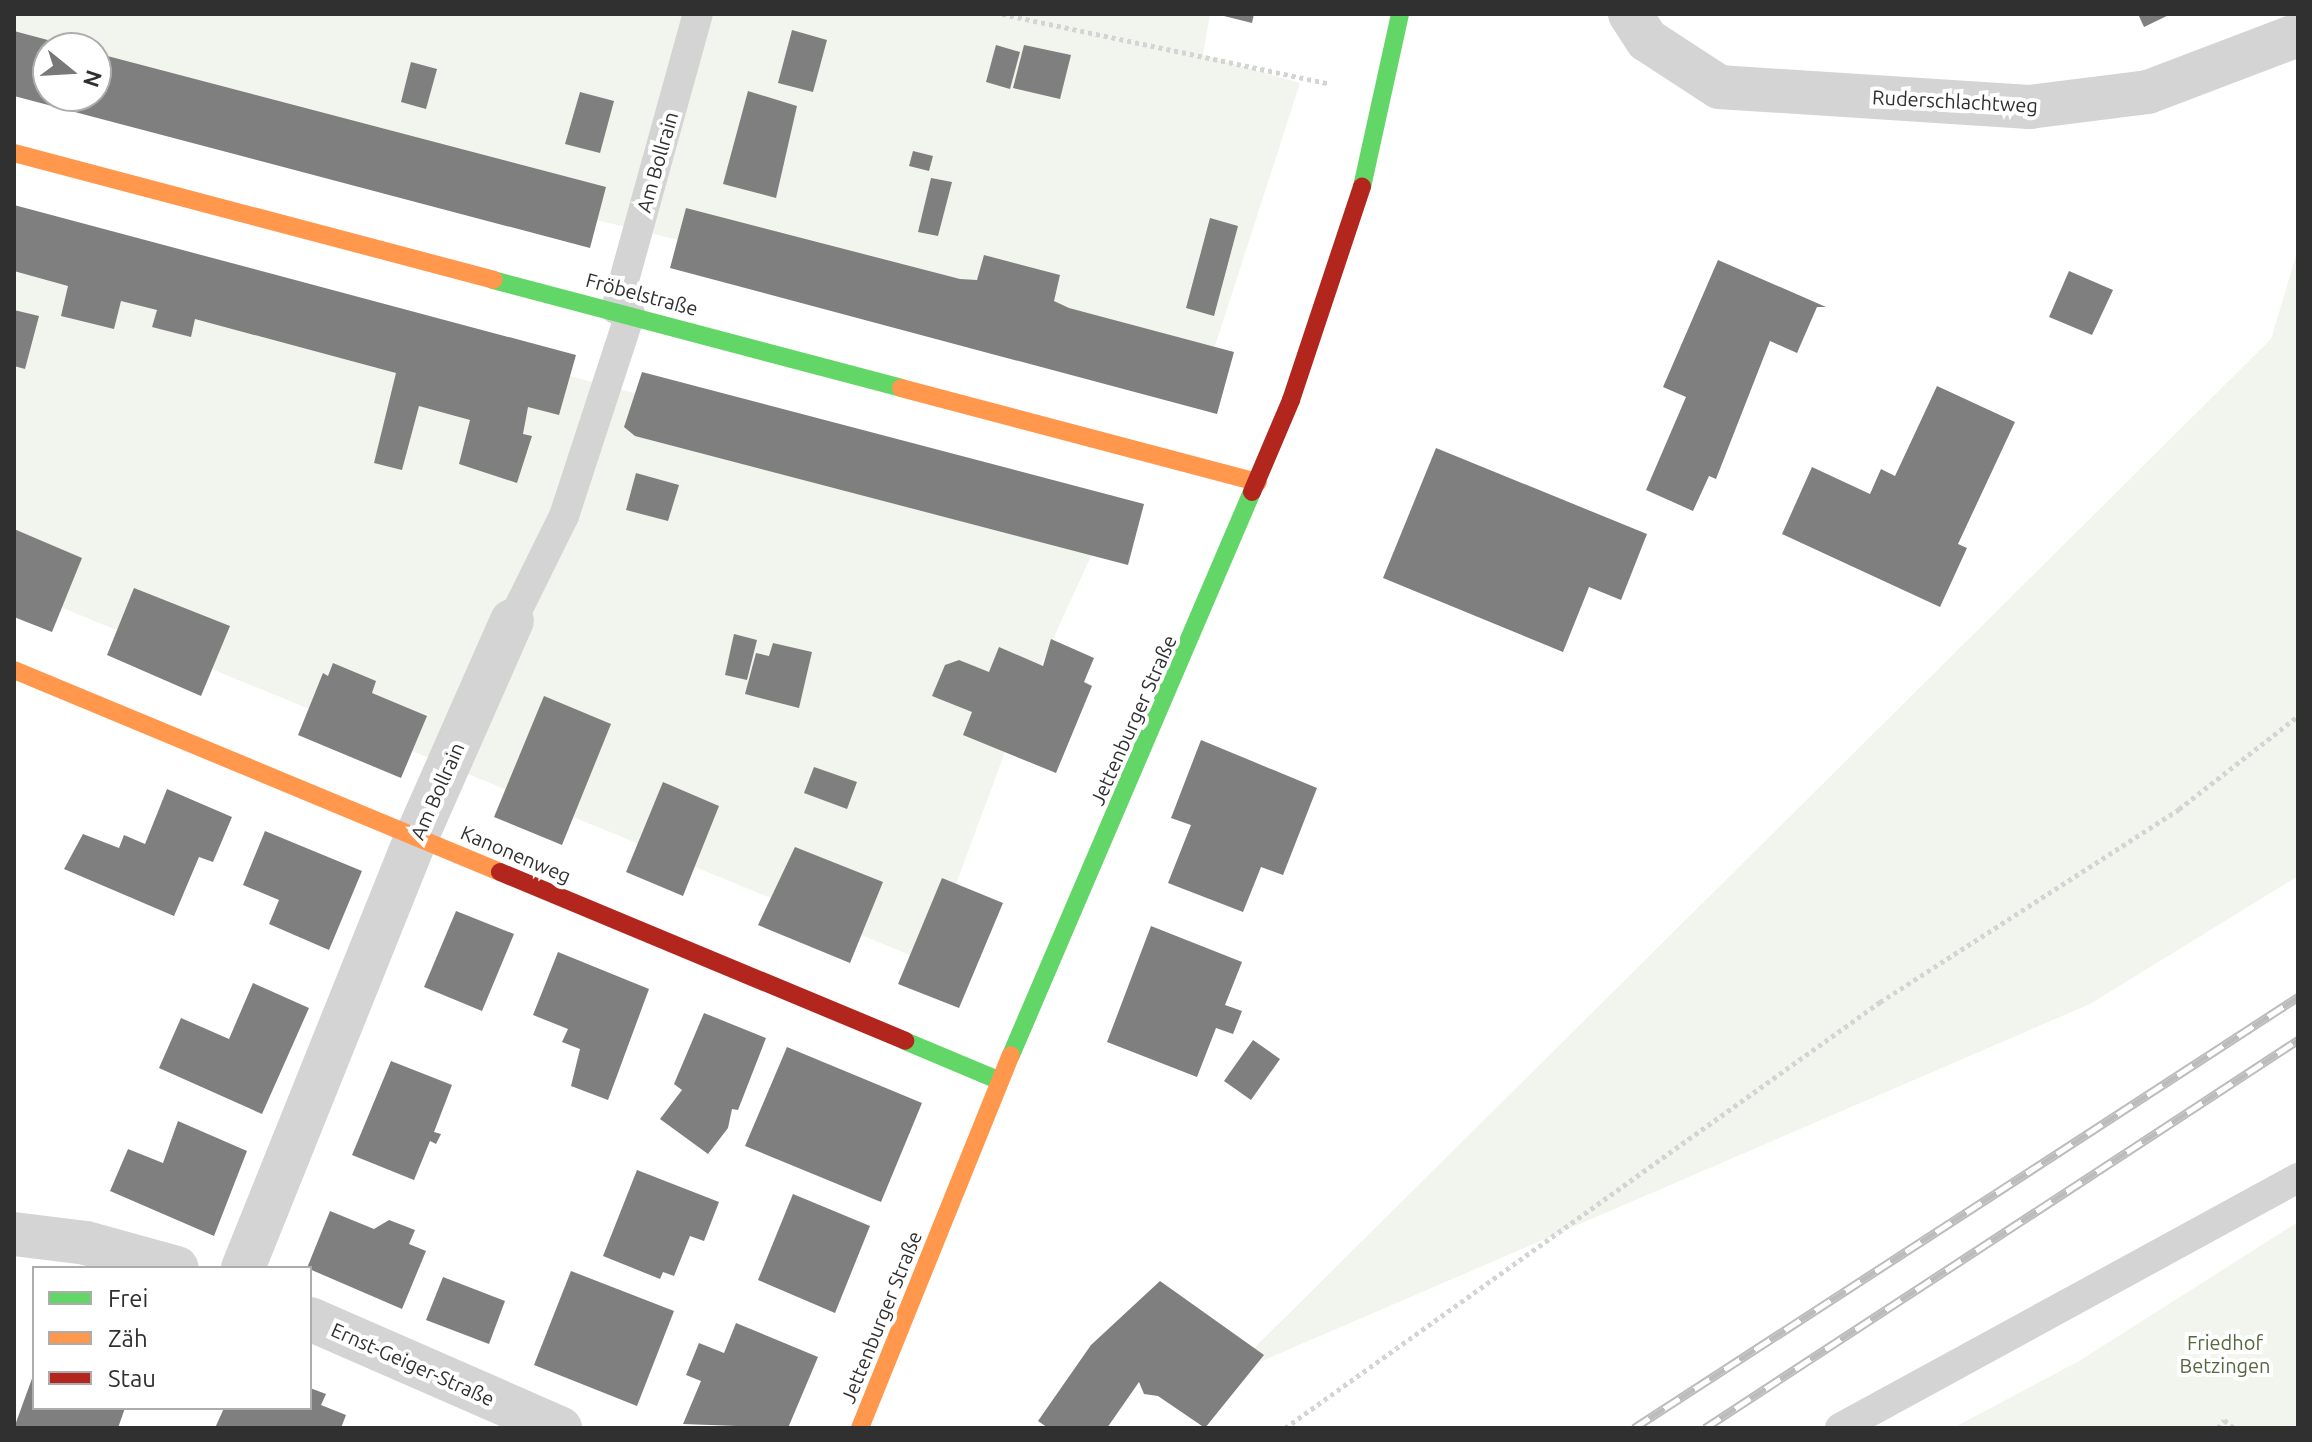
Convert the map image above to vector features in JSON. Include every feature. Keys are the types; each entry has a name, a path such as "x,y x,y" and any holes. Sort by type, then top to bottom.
{"street":[{"name":"Jettenburger Straße","path":"860,1428 1000,1081 1258,482 1338,274 1383,100 1400,14"},
{"name":"Ruderschlachtweg","path":"1630,14 1647,40 1719,87 2029,107 2148,92 2298,35"},
{"name":"Fröbelstraße","path":"14,153 1258,482"},
{"name":"Am Bollrain","path":"244,1266 417,836 512,621"},
{"name":"Kanonenweg","path":"14,670 1000,1081"},
{"path":"14,1234 86,1243 170,1266"},
{"name":"Ernst-Geiger-Straße","path":"312,1320 560,1428"}],"lane":[{"name":"Am Bollrain","path":"512,621 564,516 623,312 698,14"},
{"path":"1840,1428 2298,1178"}],"path":[{"path":"1002,14 1302,76 1383,100"},
{"path":"1285,1428 1880,1002 2179,809 2298,716"},
{"path":"2218,1428 2224,1420 2234,1428"}],"green space":[{"path":"14,14 1210,14 1203,55 1300,83 1207,371 112,100 112,32 32,32 32,63 14,79"},
{"path":"14,228 1108,519 1021,709 927,962 14,588"},
{"path":"2298,249 2298,876 2090,1004 1225,1377 2271,339"},
{"name":"Friedhof Betzingen","path":"2298,1222 2298,1428 1953,1428 2079,1361"}],"building":[{"path":"1216,14 1254,14 1252,23"},
{"path":"2138,14 2171,14 2144,27"},
{"path":"792,30 827,40 813,92 778,83"},
{"path":"14,31 32,36 32,101 14,96"},
{"path":"996,45 1020,52 1010,89 986,82"},
{"path":"1024,45 1071,55 1060,99 1013,88"},
{"path":"112,57 606,187 590,248 75,112 112,112"},
{"path":"411,62 437,69 426,109 401,102"},
{"path":"748,91 797,106 776,198 723,184"},
{"path":"580,92 614,101 600,153 565,144"},
{"path":"913,151 933,156 929,171 909,166"},
{"path":"931,178 952,182 938,236 918,232"},
{"path":"14,205 576,355 559,415 528,407 523,434 532,436 517,483 459,464 470,420 419,406 402,470 374,463 396,373 195,319 191,337 152,327 157,310 121,301 114,329 61,316 68,286 14,271"},
{"path":"686,208 960,279 977,280 984,255 1060,275 1054,301 1069,308 1234,352 1217,414 670,268"},
{"path":"1210,218 1238,226 1214,316 1186,308"},
{"path":"1718,260 1826,307 1817,307 1797,353 1770,341 1716,479 1709,476 1693,511 1646,490 1686,397 1663,387"},
{"path":"2069,271 2113,290 2092,335 2049,317"},
{"path":"14,310 39,316 25,369 14,366"},
{"path":"642,372 1144,504 1128,565 635,436 624,427"},
{"path":"1937,386 2015,422 1958,544 1967,548 1940,607 1782,534 1812,467 1870,494 1881,469 1895,476"},
{"path":"1436,448 1647,534 1621,600 1589,587 1563,652 1383,578"},
{"path":"636,473 679,485 668,521 626,510"},
{"path":"14,529 82,558 52,632 14,617"},
{"path":"134,588 230,626 201,696 107,655"},
{"path":"734,634 757,640 747,680 725,675"},
{"path":"1051,639 1094,658 1084,682 1092,686 1056,773 963,735 972,712 932,696 945,665 959,660 989,672 999,647 1043,666"},
{"path":"773,643 812,652 799,708 745,694 756,653 769,656"},
{"path":"333,663 376,681 372,693 427,716 401,778 298,735 323,673 328,676"},
{"path":"544,696 611,724 562,845 494,817"},
{"path":"1201,740 1317,788 1283,875 1261,867 1243,912 1168,883 1191,825 1171,818"},
{"path":"814,767 857,782 847,809 804,793"},
{"path":"663,782 719,806 683,896 626,872"},
{"path":"167,789 232,817 213,862 199,857 174,916 64,869 83,834 119,848 124,835 145,844"},
{"path":"265,831 362,871 329,950 269,924 279,900 243,885"},
{"path":"795,847 883,882 850,963 758,925"},
{"path":"942,878 1003,903 959,1008 898,984"},
{"path":"456,911 514,934 482,1011 424,987"},
{"path":"1151,926 1242,962 1225,1005 1242,1011 1233,1034 1216,1028 1197,1077 1107,1042"},
{"path":"558,952 649,989 608,1100 571,1086 580,1049 562,1042 568,1029 533,1015"},
{"path":"253,983 309,1008 262,1114 159,1068 181,1018 229,1039"},
{"path":"704,1013 766,1038 738,1110 732,1109 728,1128 708,1154 660,1119 682,1090 674,1084"},
{"path":"1253,1040 1280,1059 1251,1100 1224,1081"},
{"path":"787,1047 922,1103 881,1202 745,1146"},
{"path":"391,1061 452,1085 434,1132 441,1134 436,1144 430,1141 414,1180 352,1155"},
{"path":"178,1121 247,1151 214,1236 110,1191 128,1149 163,1163"},
{"path":"637,1170 719,1202 704,1241 690,1236 674,1276 663,1272 660,1279 603,1256"},
{"path":"793,1194 870,1226 835,1313 758,1280"},
{"path":"330,1211 374,1229 389,1220 415,1230 409,1244 426,1251 402,1309 308,1266"},
{"path":"571,1271 674,1311 637,1406 534,1365"},
{"path":"443,1277 505,1301 489,1344 426,1320"},
{"path":"1160,1281 1264,1355 1205,1428 1158,1396 1144,1394 1139,1382 1107,1428 1048,1428 1038,1421 1091,1345"},
{"path":"736,1323 818,1357 788,1428 683,1424 701,1381 686,1375 699,1343 724,1353"},
{"path":"32,1378 32,1410 124,1410 118,1428 14,1428"},
{"path":"312,1389 326,1394 321,1405 346,1415 341,1428 215,1428 223,1410 312,1410"}],"railway":[{"path":"1634,1428 2298,997"},
{"path":"1705,1428 2298,1040"}],"traffic: fast":[{"path":"1362,187 1400,14"},
{"path":"493,280 901,388"},
{"path":"1011,1055 1252,492"},
{"path":"905,1041 1000,1081"}],"traffic: slow":[{"path":"14,153 493,280"},
{"path":"901,388 1258,482"},
{"path":"14,670 500,872"},
{"path":"860,1428 1011,1055"}],"traffic: jam":[{"path":"1252,492 1291,400 1362,187"},
{"path":"500,872 905,1041"}]}
